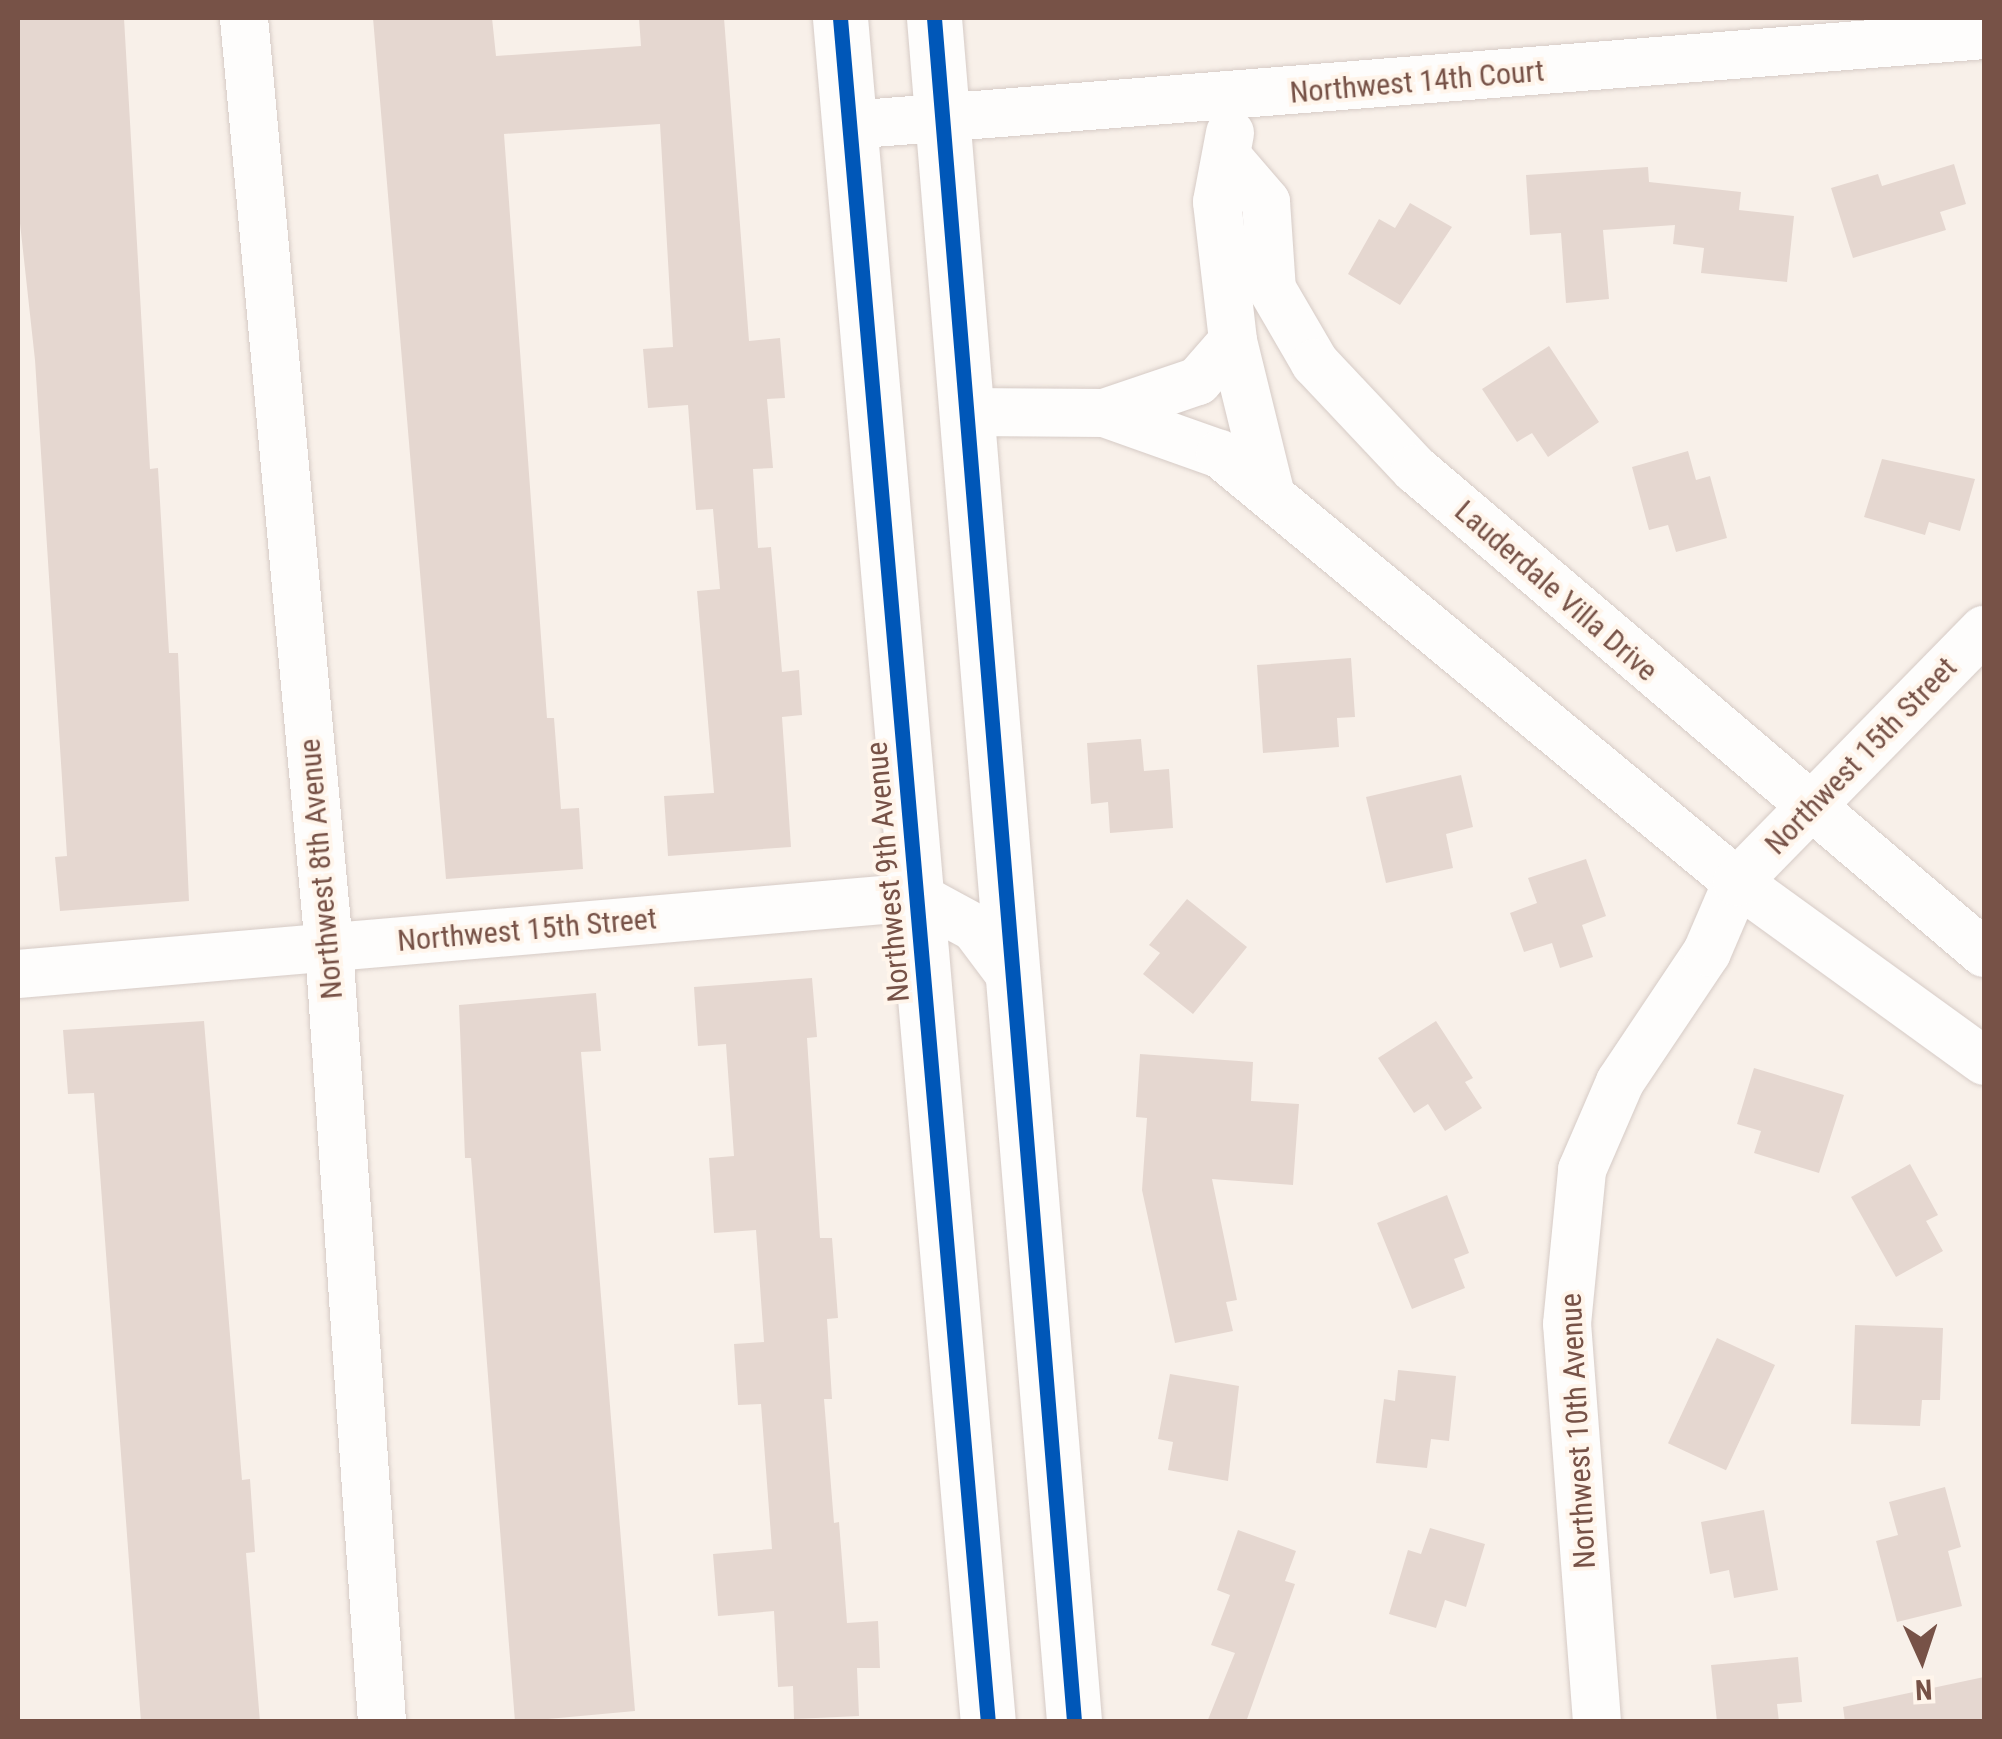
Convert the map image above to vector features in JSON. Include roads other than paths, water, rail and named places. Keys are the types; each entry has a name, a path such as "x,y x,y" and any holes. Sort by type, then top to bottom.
{"main road":[{"name":"Northwest 9th Avenue","path":"840,18 988,1722"},
{"path":"934,18 1008,972 1074,1722"}],"street":[{"name":"Northwest 8th Avenue","path":"244,18 329,947 382,1722"},
{"name":"Northwest 14th Court","path":"849,125 1984,35"},
{"path":"1232,97 1230,159 1217,202 1233,342 1270,492"},
{"name":"Lauderdale Villa Drive","path":"1230,159 1266,202 1272,289 1315,363 1415,469 1808,809 1984,953"},
{"path":"1104,414 1198,381 1233,342"},
{"path":"967,412 1104,414 1220,454 1737,882 1984,1061"},
{"name":"Northwest 15th Street","path":"1737,882 1984,630"},
{"name":"Northwest 10th Avenue","path":"1598,1722 1566,1324 1570,1240 1582,1170 1620,1082 1708,952 1737,882"},
{"name":"Northwest 15th Street","path":"18,974 918,897"},
{"path":"918,897 974,928 1008,972"}]}
